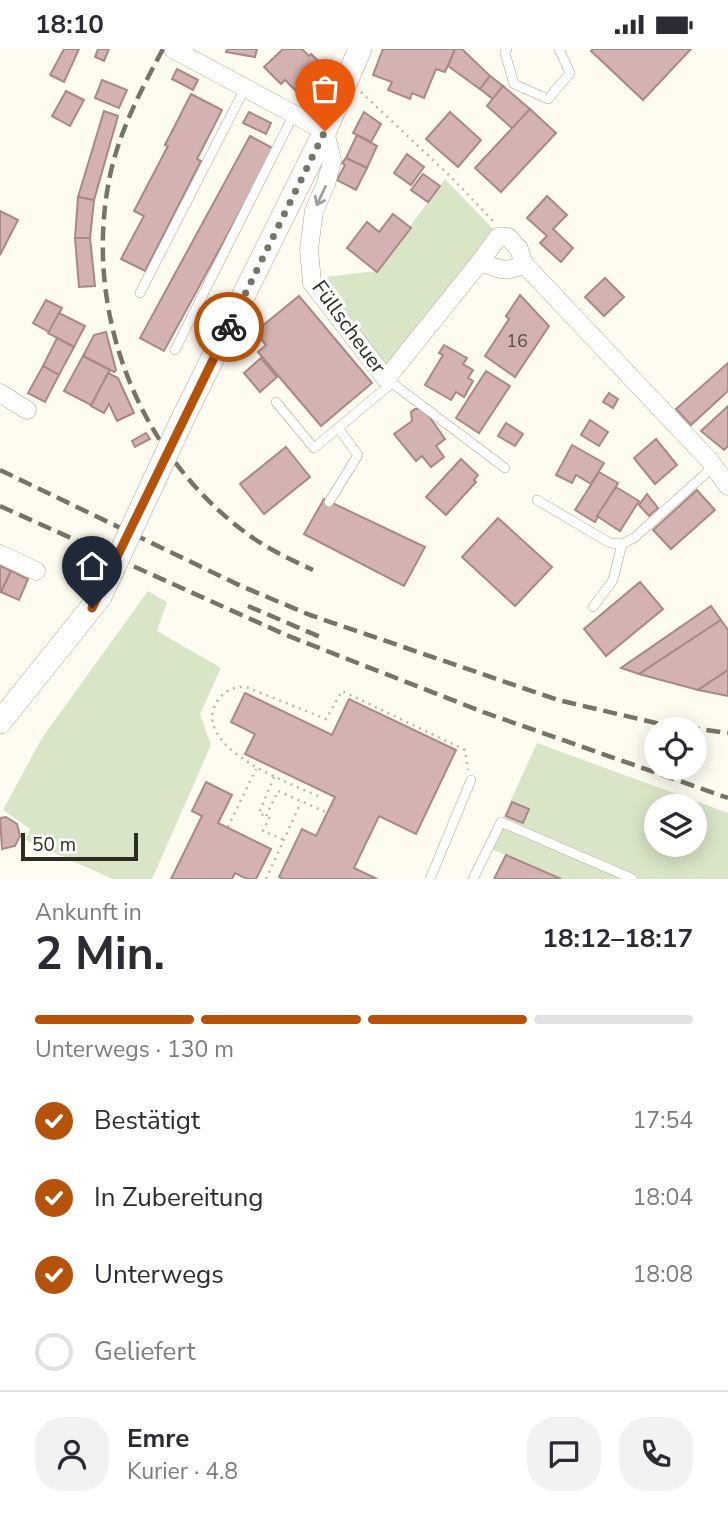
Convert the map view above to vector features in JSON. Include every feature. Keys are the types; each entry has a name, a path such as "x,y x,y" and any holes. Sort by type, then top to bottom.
{"street":[{"path":"173,49 325,131"},
{"path":"0,723 100,597 184,416 325,131 360,49"},
{"name":"Füllscheuer","path":"325,131 332,161 326,184 314,211 309,249 312,283 389,381 498,237 508,237"},
{"path":"508,237 519,249 524,264 714,466 728,486"},
{"path":"480,262 497,270 511,271 524,264"},
{"path":"0,393 27,410"},
{"path":"0,554 36,571"}],"lane":[{"path":"507,49 505,53 514,84 548,99 570,73 559,49"},
{"path":"140,293 245,88"},
{"path":"175,350 294,114"},
{"path":"276,401 314,448 389,381 505,468"},
{"path":"329,502 358,455 338,428"},
{"path":"537,500 610,543 622,544 634,538 714,466"},
{"path":"593,607 614,580 622,544"},
{"path":"430,879 471,780"},
{"path":"473,879 501,822 633,879"}],"path":[{"path":"347,79 453,179 508,237"},
{"path":"318,796 256,768 225,744 215,730 213,711 220,697 235,688 246,687 326,719 342,691 465,750 471,780"},
{"path":"228,827 256,768"},
{"path":"275,777 259,813 269,818 264,831 284,840"},
{"path":"266,816 278,791 328,813"},
{"path":"266,879 301,802"}],"green space":[{"path":"445,179 494,230 386,371 317,278 377,271"},
{"path":"148,591 167,602 157,631 221,668 200,714 211,745 152,879 113,879 26,840 30,829 3,810 42,738"},
{"path":"537,743 676,794 644,794 644,857 707,857 707,805 728,813 728,879 561,879 489,848"}],"building":[{"path":"64,49 79,49 64,82 50,75"},
{"path":"98,49 109,49 104,61 95,57"},
{"path":"227,49 257,49 255,57 226,52"},
{"path":"283,49 302,49 326,68 300,95 285,80 281,84 264,67"},
{"path":"383,49 455,49 445,72 436,69 424,98 412,93 410,99 388,90 392,82 373,75"},
{"path":"455,49 462,49 490,76 480,89 448,66"},
{"path":"691,49 643,100 591,51"},
{"path":"177,69 198,80 193,90 172,79"},
{"path":"490,76 503,86 493,99 480,89"},
{"path":"102,80 127,90 119,108 95,98"},
{"path":"503,86 530,109 513,129 487,106"},
{"path":"66,91 84,100 70,126 52,116"},
{"path":"191,94 222,110 197,159 201,161 145,271 121,259 144,216 134,211"},
{"path":"530,109 556,133 501,192 475,168"},
{"path":"104,111 118,116 94,200 78,197"},
{"path":"249,112 271,123 266,134 243,123"},
{"path":"364,112 381,124 371,142 353,133"},
{"path":"450,112 481,140 458,167 426,139"},
{"path":"357,135 377,146 367,168 346,158"},
{"path":"250,136 274,149 164,351 140,338"},
{"path":"407,154 424,167 411,185 394,173"},
{"path":"346,158 367,168 356,190 337,180"},
{"path":"423,174 440,186 428,202 411,190"},
{"path":"547,196 567,215 553,229 573,248 561,262 540,243 547,236 527,218"},
{"path":"78,197 94,200 90,238 75,238"},
{"path":"0,211 18,220 0,255"},
{"path":"393,214 411,228 377,272 347,248 367,222 379,232"},
{"path":"75,238 90,238 95,286 79,287"},
{"path":"605,278 624,297 604,316 585,297"},
{"path":"520,295 549,326 515,377 485,356 509,319 506,316"},
{"path":"299,296 372,383 321,426 258,352 266,345 255,332"},
{"path":"46,300 62,308 49,332 33,323"},
{"path":"59,313 85,326 74,347 48,333"},
{"path":"106,332 116,370 114,372 83,356 94,335"},
{"path":"57,338 74,347 59,375 43,366"},
{"path":"444,345 467,358 463,364 473,370 468,378 473,381 464,397 456,392 451,400 425,385 443,355 439,353"},
{"path":"83,356 110,370 91,405 64,391"},
{"path":"261,358 277,377 260,392 244,373"},
{"path":"728,363 728,391 691,425 676,409"},
{"path":"43,366 59,375 45,402 28,393"},
{"path":"486,371 510,386 479,433 456,418"},
{"path":"108,373 118,378 134,413 117,421 109,404 104,413 91,406"},
{"path":"609,393 618,399 613,408 603,402"},
{"path":"728,406 728,446 724,450 701,431"},
{"path":"424,409 445,439 436,446 444,457 431,467 422,456 416,461 394,434 412,421 411,412"},
{"path":"590,420 608,432 599,446 581,435"},
{"path":"506,423 523,434 515,446 498,436"},
{"path":"146,433 150,439 135,447 132,441"},
{"path":"656,439 677,465 655,484 634,458"},
{"path":"572,445 604,463 591,484 576,475 572,483 556,475"},
{"path":"286,447 310,477 264,514 240,484"},
{"path":"461,459 478,475 474,480 476,482 446,515 426,497"},
{"path":"599,472 618,483 595,522 575,510"},
{"path":"616,487 639,501 620,531 597,516"},
{"path":"697,490 715,510 671,549 653,530"},
{"path":"647,494 658,508 649,516 639,505"},
{"path":"324,499 425,547 404,586 304,534"},
{"path":"498,518 552,567 515,606 462,557"},
{"path":"0,566 11,571 1,592 0,591"},
{"path":"11,571 28,579 19,600 1,592"},
{"path":"640,582 663,609 606,656 584,629"},
{"path":"711,606 721,620 639,674 621,668"},
{"path":"721,620 728,630 728,670 698,690 639,674"},
{"path":"728,670 728,696 698,690"},
{"path":"245,693 332,735 349,699 456,750 416,834 379,816 354,868 377,879 279,877 302,829 316,836 335,797 245,754 255,734 231,722"},
{"path":"206,782 232,795 218,823 271,849 256,879 247,879 235,873 232,879 171,879 202,816 192,811"},
{"path":"512,802 529,809 523,823 506,816"},
{"path":"6,817 17,824 20,836 15,846 2,849 0,818"},
{"path":"506,855 561,879 494,879"}],"railway":[{"path":"163,49 126,124 111,171 104,223 104,276 112,328 128,378 151,425 180,468 215,507 256,540 313,570"},
{"path":"0,470 241,586 310,615 558,700 656,723 728,733"},
{"path":"0,506 286,635 483,712 728,798"},
{"path":"248,606 325,639"}],"way so far":[{"path":"229,327 325,131"}],"route":[{"path":"92,608 100,597 184,416 229,327"}]}
